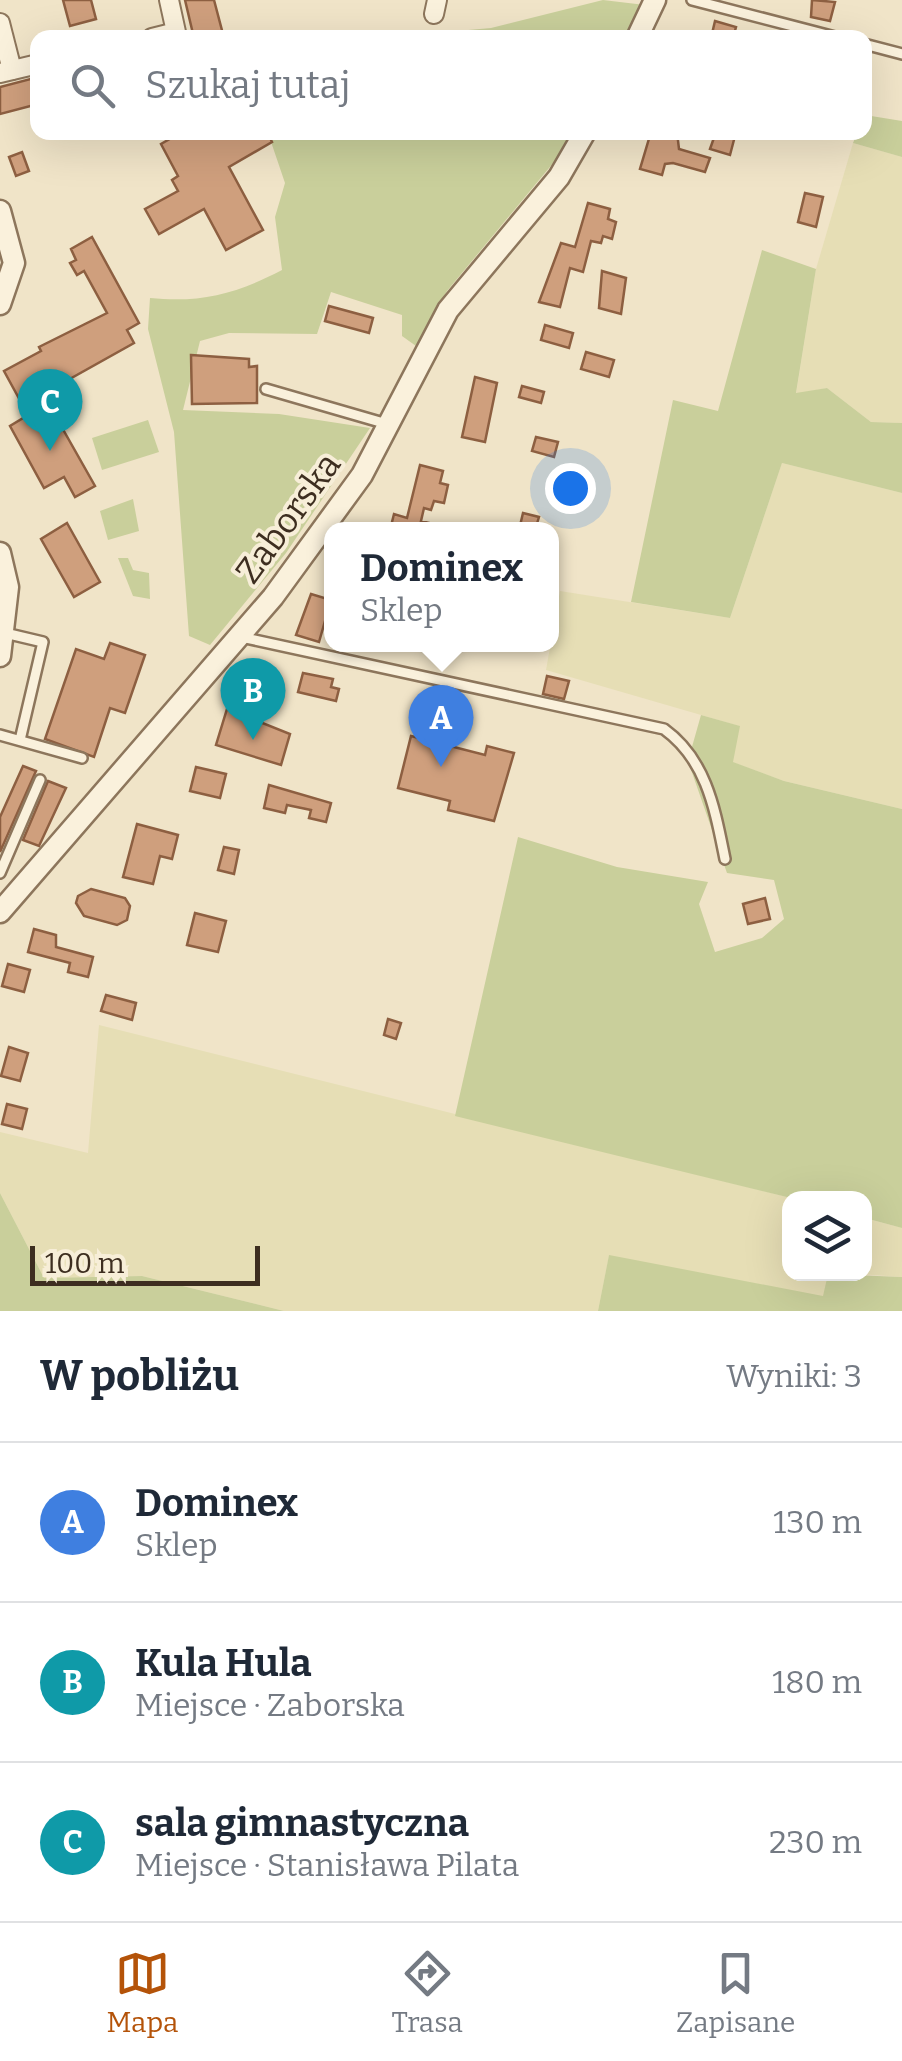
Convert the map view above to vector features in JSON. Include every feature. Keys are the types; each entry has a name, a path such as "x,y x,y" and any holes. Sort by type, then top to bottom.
{"street":[{"path":"169,0 176,30"},
{"path":"642,30 655,0"},
{"path":"0,23 6,72"},
{"name":"Zaborska","path":"328,522 362,475 448,310 559,178 580,140"},
{"path":"0,211 14,263 0,304"},
{"name":"Zaborska","path":"0,912 273,597 324,527"},
{"path":"0,554 8,587 0,656"}],"lane":[{"path":"692,0 808,30"},
{"path":"872,46 902,54"},
{"path":"266,389 386,424"},
{"path":"5,633 43,642 20,740"},
{"path":"238,636 664,729 684,744 703,776 724,859"},
{"path":"0,735 82,758"},
{"path":"0,874 40,780"}],"shaded area":[{"path":"853,143 902,157 902,423 871,422 827,388 796,394 816,269"},
{"path":"782,463 902,493 902,809 784,781 732,762 739,726 546,670 549,652 559,652 560,591 730,618"},
{"path":"99,1025 782,1196 782,1281 827,1281 824,1297 609,1256 598,1311 284,1311 142,1276 44,1278 0,1193 0,1132 88,1153"},
{"path":"872,1220 902,1228 902,1277 872,1275"}],"green space":[{"path":"603,0 645,5 633,30 468,30 491,28"},
{"path":"872,116 902,121 902,157 853,143 872,140"},
{"path":"270,140 572,140 447,291 416,346 402,336 402,315 331,292 317,334 229,333 200,341 183,410 279,414 370,428 286,553 210,645 189,636 174,432 148,329 150,298 218,295 282,270 275,217 285,183"},
{"path":"762,250 816,269 796,393 827,388 871,422 902,423 902,493 782,463 730,618 631,602 673,400 718,411"},
{"path":"148,420 159,452 102,470 92,438"},
{"path":"133,499 139,531 108,540 100,511"},
{"path":"118,558 128,558 133,570 149,573 150,599 133,596"},
{"path":"701,715 740,726 733,762 784,781 902,809 902,1228 872,1220 872,1191 782,1191 782,1196 455,1116 518,837 617,867 708,882 699,904 715,952 762,938 784,919 774,880 727,873 688,761"},
{"path":"0,1193 44,1278 142,1276 284,1311 0,1311"},
{"path":"609,1255 823,1296 826,1281 902,1277 902,1311 598,1311"}],"building":[{"path":"63,0 91,0 96,19 70,26"},
{"path":"185,0 214,0 222,30 192,30"},
{"path":"812,0 835,2 830,21 811,17"},
{"path":"715,21 736,27 735,30 713,30"},
{"path":"30,79 30,106 0,114 0,87"},
{"path":"168,140 271,140 229,167 263,230 226,250 204,209 159,234 145,209 178,191 172,180 178,176 161,144"},
{"path":"649,140 678,140 679,149 710,158 705,172 673,163 665,164 662,175 640,169"},
{"path":"713,140 734,140 730,155 710,149"},
{"path":"22,152 29,171 16,176 9,157"},
{"path":"805,193 823,197 816,227 798,222"},
{"path":"588,203 610,209 608,219 616,222 612,239 603,236 601,243 591,241 583,272 570,268 560,307 539,302 561,243 575,247"},
{"path":"92,237 139,323 127,330 134,343 43,394 95,486 75,497 64,477 44,488 10,426 28,415 4,371 41,351 39,347 107,313 84,271 77,275 70,263 76,260 71,249"},
{"path":"602,271 626,278 621,314 599,308"},
{"path":"329,306 373,318 369,333 325,321"},
{"path":"545,325 573,333 569,348 541,340"},
{"path":"586,352 614,360 609,377 581,369"},
{"path":"191,355 249,359 249,367 257,366 257,403 192,404"},
{"path":"475,377 497,383 485,442 462,437"},
{"path":"522,386 544,392 541,403 519,397"},
{"path":"536,437 558,442 554,457 532,451"},
{"path":"420,465 443,471 440,483 448,485 444,503 434,501 431,510 424,508 421,521 425,522 392,522 394,514 407,518"},
{"path":"523,513 539,517 537,522 521,522"},
{"path":"67,523 100,582 74,597 41,539"},
{"path":"311,594 324,598 319,642 296,635"},
{"path":"110,643 145,655 125,713 110,708 94,757 45,739 76,649 104,659"},
{"path":"303,673 333,679 331,687 339,689 336,701 298,692"},
{"path":"547,676 569,681 564,699 543,694"},
{"path":"436,699 457,704 453,722 428,717 425,701 435,704"},
{"path":"227,709 290,734 281,765 216,745"},
{"path":"411,736 485,755 487,746 514,753 494,821 448,810 450,801 398,788"},
{"path":"23,766 36,771 0,852 0,817"},
{"path":"196,767 226,774 220,798 190,791"},
{"path":"48,781 66,788 39,846 23,840"},
{"path":"269,785 331,803 326,822 309,818 311,810 287,805 285,813 264,808"},
{"path":"137,824 178,835 172,859 160,856 153,884 123,877"},
{"path":"224,847 239,850 234,874 218,870"},
{"path":"91,889 125,898 130,906 127,920 117,925 84,916 76,903 78,896"},
{"path":"765,898 770,919 748,924 743,904"},
{"path":"195,913 226,921 218,952 187,945"},
{"path":"34,929 56,935 56,947 93,957 88,977 68,972 70,963 28,952"},
{"path":"8,964 30,970 24,992 2,986"},
{"path":"106,995 136,1003 132,1020 101,1011"},
{"path":"388,1019 401,1023 396,1039 384,1035"},
{"path":"9,1047 28,1053 20,1081 1,1076"},
{"path":"7,1104 27,1109 22,1129 2,1124"}],"place":[{"name":"sala gimnastyczna","path":"50,451"},
{"name":"Kula Hula","path":"253,740"},
{"name":"Dominex","path":"441,767"}]}
